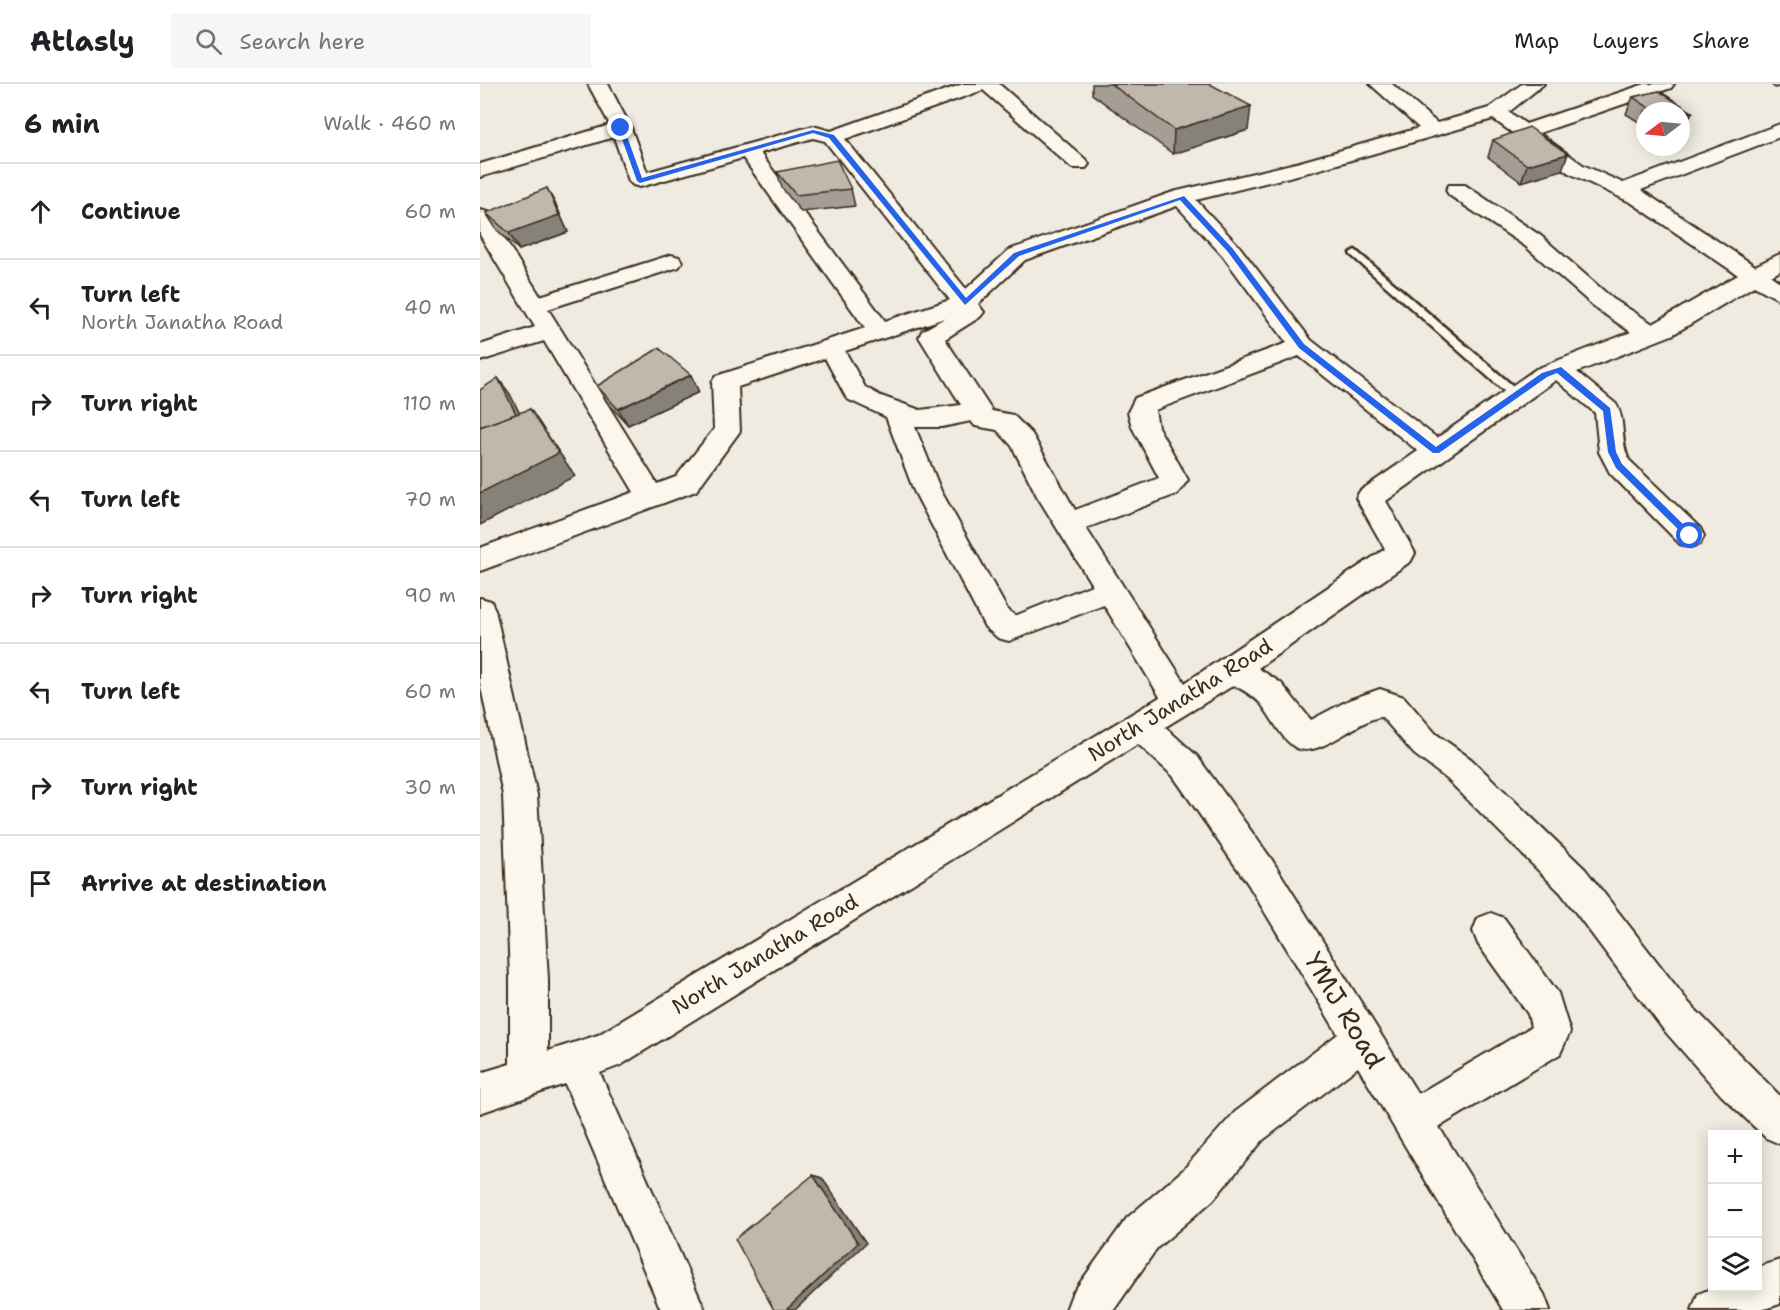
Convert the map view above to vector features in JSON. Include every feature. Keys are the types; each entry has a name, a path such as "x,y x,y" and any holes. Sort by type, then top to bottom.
{"street":[{"path":"598,84 621,128 640,181 813,132 832,137 981,84"},
{"path":"988,84 1079,164"},
{"path":"1380,84 1434,130"},
{"path":"480,560 686,484 727,431 725,382 965,303 1017,255 1181,197 1306,167 1496,112 1534,84"},
{"path":"1523,132 1664,84"},
{"path":"1496,112 1576,169 1640,198 1780,293"},
{"path":"480,171 621,128"},
{"path":"1623,190 1780,130"},
{"path":"832,137 972,312 931,337 984,420 1004,421 1023,441 1047,489 1180,702"},
{"path":"747,150 880,331"},
{"path":"1457,190 1533,241 1605,304 1649,333"},
{"path":"1181,197 1231,251 1302,346 1436,451"},
{"path":"480,217 651,497"},
{"name":"North Janatha Road","path":"480,1094 607,1051 1234,668 1401,553 1370,498 1545,375 1663,329 1780,261"},
{"path":"534,306 671,262"},
{"path":"480,353 550,331"},
{"path":"1069,523 1167,487 1174,480 1145,427 1141,412 1144,404 1302,346"},
{"path":"831,347 856,393 872,402 918,419 942,418 978,410"},
{"path":"1558,369 1607,410 1612,452 1619,466 1690,536"},
{"path":"897,410 909,453 926,491 996,618 1009,629 1111,590"},
{"path":"480,610 520,795 529,979 529,1077"},
{"path":"1234,668 1270,692 1304,736 1320,732 1360,710 1380,703 1394,707 1425,744 1459,770 1574,881 1676,1016 1735,1081 1780,1124"},
{"name":"YMJ Road","path":"1141,726 1185,766 1260,872 1528,1310"},
{"path":"1412,1120 1546,1040 1551,1032 1545,1006 1491,931"},
{"path":"1088,1310 1142,1233 1198,1185 1249,1126 1364,1039"},
{"path":"575,1061 683,1310"},
{"path":"1714,1310 1764,1286 1780,1282"}],"lane":[{"path":"1355,253 1516,395"}],"building":[{"path":"1111,84 1210,84 1251,106 1174,130"},
{"path":"1659,91 1676,102 1640,102 1633,97"},
{"path":"1529,127 1568,154 1527,165 1493,140"},
{"path":"837,160 851,189 796,195 777,172"},
{"path":"547,188 559,215 509,233 486,213"},
{"path":"659,348 691,375 618,409 597,386"},
{"path":"498,378 516,414 480,427 480,390"},
{"path":"530,409 559,453 480,493 480,427"},
{"path":"813,1175 858,1243 786,1310 774,1310 735,1239"}],"route":[{"path":"621,128 640,181 813,132 832,137 965,303 1017,255 1181,197 1231,251 1302,346 1436,451 1545,375 1558,369 1607,410 1612,452 1619,466 1690,536"}]}
